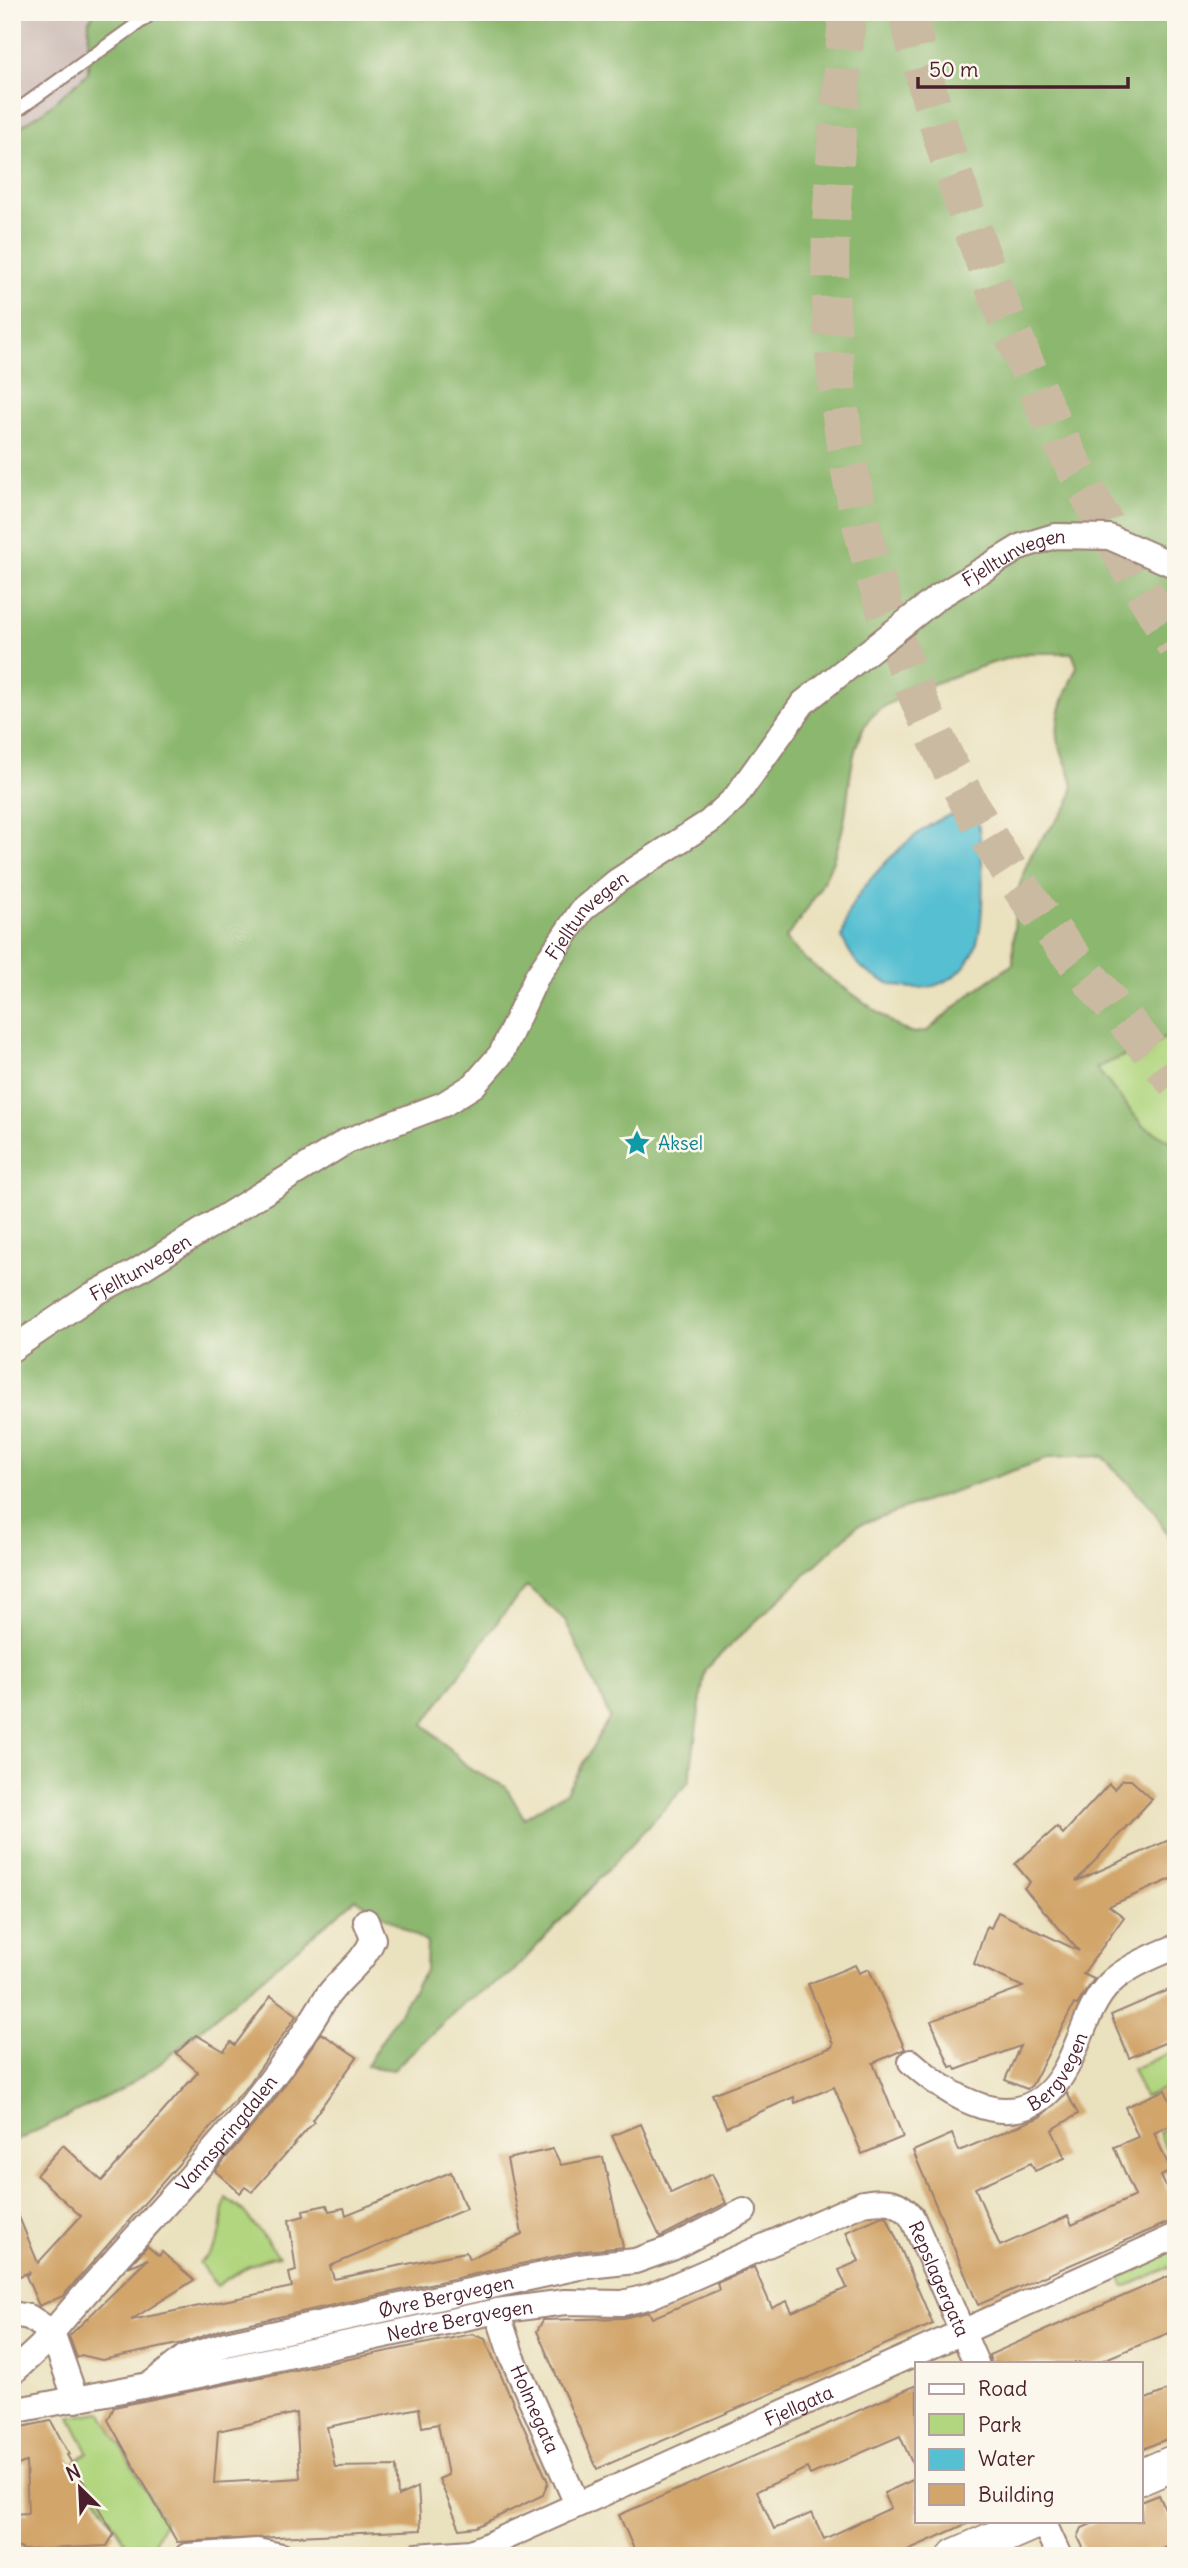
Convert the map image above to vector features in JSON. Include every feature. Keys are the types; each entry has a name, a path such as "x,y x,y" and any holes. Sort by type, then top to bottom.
{"main road":[{"path":"1142,2477 1176,2462"},
{"path":"956,2556 1035,2522"}],"street":[{"name":"Fjelltunvegen","path":"12,1349 92,1295 137,1272 347,1141 444,1104 474,1085 501,1054 536,978 582,909 617,881 709,822 735,798 803,703 938,597 1022,546 1055,536 1109,537 1176,566"},
{"name":"Vannspringdalen","path":"52,2332 161,2212 268,2086 336,1985 368,1953 373,1939 366,1921"},
{"name":"Bergvegen","path":"911,2062 932,2081 975,2104 998,2112 1019,2108 1041,2096 1060,2078 1093,2009 1112,1981 1176,1947"},
{"name":"Nedre Bergvegen","path":"12,2411 76,2400 497,2311 565,2302 624,2302 651,2296 863,2203 895,2202"},
{"name":"Repslagergata","path":"895,2202 905,2208 914,2219 976,2362"},
{"name":"Øvre Bergvegen","path":"151,2384 184,2358 226,2344 579,2267 635,2260 672,2248 744,2211"},
{"name":"Fjellgata","path":"417,2556 471,2552 964,2334 1176,2236"},
{"name":"Holmegata","path":"497,2311 511,2354 577,2504"},
{"path":"12,2314 29,2317 52,2332 76,2400"},
{"path":"12,2373 52,2332"},
{"path":"1043,2522 1059,2556"},
{"path":"187,2556 257,2551 282,2556"}],"lane":[{"path":"12,114 147,17"}],"shaded area":[{"path":"12,12 96,12 89,21 89,73 44,111 12,132"}],"green space":[{"path":"96,12 1176,12 1176,1033 1096,1068 1143,1126 1176,1144 1176,1549 1152,1508 1102,1456 1049,1458 858,1525 705,1669 689,1782 511,1974 465,2002 393,2070 366,2066 426,1969 427,1943 356,1899 157,2066 122,2089 12,2143 12,132 44,111 88,73 89,20","holes":["1029,653 1072,653 1077,666 1058,719 1059,744 1073,786 1070,801 1038,843 1022,877 1016,906 1013,964 974,991 927,1031 914,1033 901,1029 807,961 785,939 804,914 833,861 845,817 854,756 863,729 871,717 882,708 921,689","527,1586 565,1620 610,1717 566,1792 524,1818 506,1787 471,1770 424,1724 501,1617"]},
{"path":"1176,1033 1176,1144 1143,1126 1096,1068"},
{"path":"1176,2050 1176,2115 1165,2088 1144,2097 1132,2069"},
{"path":"1176,2126 1176,2172 1159,2133"},
{"path":"226,2198 244,2212 279,2256 239,2271 217,2286 199,2263 218,2241"},
{"path":"1176,2248 1176,2264 1125,2287 1119,2273"},
{"path":"101,2412 164,2522 154,2543 127,2544 74,2463 88,2452 70,2417"}],"water":[{"path":"950,815 977,816 981,847 982,906 973,953 963,968 936,985 920,988 888,983 859,965 850,952 842,938 848,914 867,884 907,842"}],"building":[{"path":"1122,1780 1131,1780 1152,1799 1076,1881 1176,1837 1176,1877 1109,1906 1124,1917 1083,1974 1094,1979 1077,2005 1074,2004 1032,2085 1027,2089 1005,2080 1020,2046 956,2070 954,2066 950,2067 931,2021 1023,1987 974,1964 987,1926 991,1928 998,1912 1079,1951 1024,1888 1030,1882 1015,1864 1057,1827 1063,1834 1109,1784 1114,1789"},
{"path":"855,1965 859,1973 869,1969 905,2049 873,2063 903,2137 862,2154 834,2087 795,2103 794,2097 726,2127 712,2094 832,2047 808,1984"},
{"path":"1176,1987 1176,2038 1129,2058 1111,2015"},
{"path":"271,1996 297,2015 249,2084 63,2296 39,2306 26,2276 30,2272 12,2279 12,2200 38,2263 81,2216 36,2175 63,2145 102,2181 198,2072 176,2053 196,2035 224,2051 231,2042 235,2045"},
{"path":"321,2033 357,2057 312,2120 314,2122 252,2192 245,2187 240,2193 215,2171 272,2103"},
{"path":"1165,2090 1176,2114 1176,2123 1154,2133 1171,2171 1161,2176 1176,2209 1176,2219 978,2305 913,2151 952,2134 959,2151 1040,2117 1067,2093 1078,2114 1052,2130 1065,2158 1035,2171 1031,2163 975,2188 1000,2246 1068,2216 1072,2225 1135,2196 1114,2147 1138,2137 1125,2107"},
{"path":"641,2124 671,2193 712,2174 726,2203 660,2237 612,2136"},
{"path":"553,2149 561,2165 603,2157 623,2247 576,2252 223,2329 183,2343 102,2360 81,2355 77,2358 69,2336 148,2259 128,2267 147,2246 159,2256 162,2252 194,2280 131,2320 292,2287 289,2273 296,2271 289,2220 304,2216 303,2210 327,2205 329,2211 344,2208 346,2215 451,2172 466,2209 330,2266 334,2279 466,2252 469,2259 522,2234 507,2159"},
{"path":"882,2216 887,2217 933,2324 597,2469 537,2331 543,2320 623,2318 649,2312 652,2318 719,2290 717,2283 754,2267 772,2308 787,2301 792,2312 847,2288 839,2270 859,2261 846,2232"},
{"path":"1176,2273 1176,2330 1098,2362 991,2362 989,2355"},
{"path":"472,2334 485,2339 548,2482 543,2495 476,2527 460,2529 439,2479 448,2475 438,2424 422,2427 419,2408 327,2427 335,2467 396,2466 398,2496 418,2487 421,2530 177,2542 108,2420 114,2407","holes":["296,2413 300,2478 214,2483 218,2431"]},
{"path":"915,2386 915,2470 900,2436 810,2475 807,2468 757,2491 774,2529 812,2513 824,2539 891,2508 884,2493 915,2479 915,2522 971,2522 894,2556 637,2556 619,2515"},
{"path":"1176,2387 1176,2435 1142,2450 1142,2401"},
{"path":"51,2421 69,2454 67,2455 114,2534 107,2546 24,2550 12,2545 12,2514 28,2513 26,2462 12,2467 12,2429"},
{"path":"1159,2495 1176,2533 1176,2542 1143,2556 1087,2556 1078,2537 1082,2528 1096,2522 1142,2522 1142,2502"}],"tunnel":[{"path":"847,12 831,231 831,304 847,455 883,602 908,674 938,743 973,811 1032,903 1071,955 1176,1082"},
{"path":"907,12 958,188 1000,303 1049,415 1088,492 1176,646"}],"place":[{"name":"Aksel","path":"637,1143"}]}
